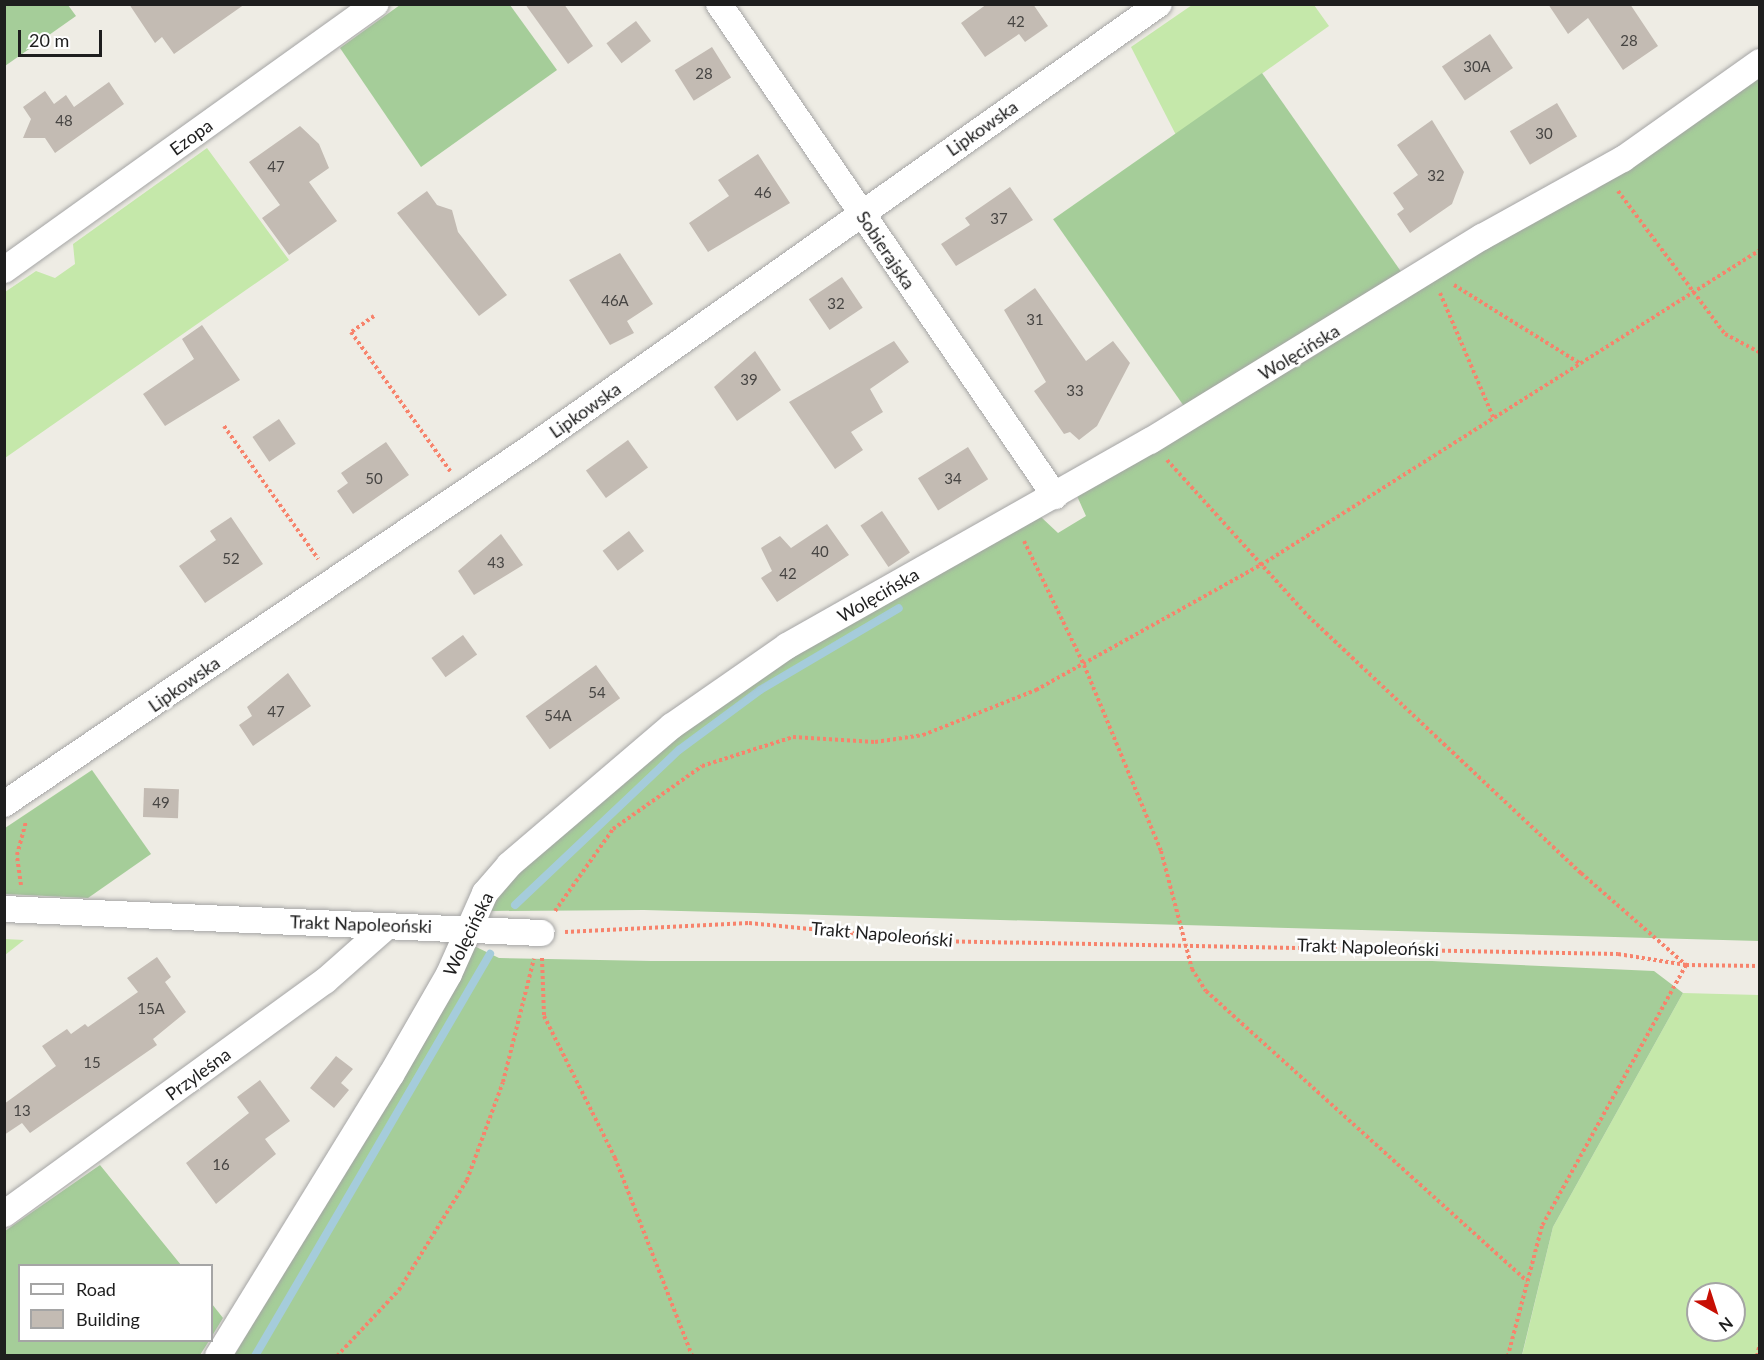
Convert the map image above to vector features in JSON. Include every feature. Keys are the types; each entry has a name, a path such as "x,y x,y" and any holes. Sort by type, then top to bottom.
{"street":[{"name":"Ezopa","path":"4,270 376,4"},
{"name":"Sobierajska","path":"719,4 1055,495"},
{"name":"Lipkowska","path":"4,804 332,579 465,491 1159,4"},
{"name":"Wolęcińska","path":"219,1356 391,1075 449,974 485,893 509,865 672,726 787,646 1150,441 1430,271 1603,170 1760,62"},
{"name":"Trakt Napoleoński","path":"4,909 541,933"},
{"name":"Przyleśna","path":"4,1214 325,981 386,927"}],"path":[{"path":"1603,170 1690,292 1725,334 1760,353"},
{"path":"337,1356 399,1290 466,1180 503,1082 541,933 613,829 702,766 793,737 875,742 923,735 996,708 1084,665 1261,565 1581,364 1690,292 1760,250"},
{"path":"1430,271 1581,364"},
{"path":"1430,271 1494,419"},
{"path":"374,316 351,332 465,491"},
{"path":"224,426 332,579"},
{"path":"1150,441 1261,565 1564,857 1686,965 1542,1226 1508,1356"},
{"path":"1013,520 1084,665 1161,851 1189,942 1192,969 1206,991 1527,1281"},
{"path":"33,909 18,877 17,855 42,779"},
{"name":"Trakt Napoleoński","path":"541,933 749,923 932,940 1189,942 1618,954 1686,965 1760,966"},
{"path":"541,933 544,1016 615,1158 692,1356"},
{"path":"1757,1356 1760,1343"}],"green space":[{"path":"5,4 68,5 76,16 5,66"},
{"path":"400,5 510,5 557,70 421,167 340,48"},
{"path":"1192,5 1314,5 1329,26 1176,135 1131,47"},
{"path":"1262,73 1403,274 1194,420 1053,219"},
{"path":"1759,77 1759,941 644,910 490,911 512,873 739,686 1041,517 1058,533 1086,516 1077,496 1314,356 1494,240 1595,190"},
{"path":"207,148 289,260 5,458 5,292 36,271 55,278 75,264 73,244"},
{"path":"92,770 151,854 88,898 5,894 5,828"},
{"path":"5,939 24,940 5,955"},
{"path":"472,945 499,958 652,961 1432,961 1654,971 1683,993 1553,1227 1522,1355 234,1356"},
{"path":"1683,993 1759,995 1759,1355 1522,1356 1553,1227"},
{"path":"100,1165 180,1264 18,1264 18,1342 208,1342 200,1355 5,1355 5,1231"},
{"path":"213,1305 223,1318 213,1334"}],"building":[{"path":"129,4 245,4 174,54 162,37 155,43"},
{"path":"525,4 564,4 593,46 568,64"},
{"path":"987,4 1033,4 1048,26 1025,42 1019,34 985,57 961,23"},
{"path":"1548,4 1630,4 1658,46 1623,70 1588,18 1568,34"},
{"path":"636,21 651,41 621,63 606,43"},
{"path":"1490,34 1513,68 1465,100 1442,66"},
{"path":"712,47 731,78 694,101 675,70"},
{"path":"109,82 124,104 55,153 45,138 23,138 31,119 23,107 45,91 54,104 66,95 74,107"},
{"path":"1557,103 1577,136 1530,165 1510,131"},
{"path":"1432,120 1464,172 1452,204 1410,233 1397,214 1404,209 1393,193 1418,175 1397,145"},
{"path":"300,126 319,144 329,168 309,182 337,221 289,255 262,218 280,205 249,162"},
{"path":"758,154 790,203 708,252 689,223 729,196 718,180"},
{"path":"1010,187 1033,220 956,266 941,244 970,225 965,218"},
{"path":"427,191 437,205 452,210 458,232 507,295 479,316 397,213"},
{"path":"620,253 653,304 627,321 634,333 610,345 569,280"},
{"path":"842,277 863,308 830,330 809,299"},
{"path":"1035,288 1086,361 1113,341 1130,363 1097,426 1079,440 1070,432 1064,434 1034,391 1046,382 1004,310"},
{"path":"202,325 240,380 165,426 143,394 194,359 182,339"},
{"path":"894,341 909,362 870,389 883,412 851,432 863,450 835,469 789,402"},
{"path":"755,351 781,390 737,421 714,387"},
{"path":"279,419 296,444 269,462 252,437"},
{"path":"628,440 648,468 606,498 586,471"},
{"path":"386,442 409,475 353,514 337,491 348,483 341,473"},
{"path":"968,447 988,479 938,510 918,478"},
{"path":"882,511 910,552 888,567 860,526"},
{"path":"231,517 263,564 205,603 179,566 216,540 210,531"},
{"path":"827,524 849,555 777,602 761,578 772,571 761,548 780,536 791,548"},
{"path":"629,531 644,551 618,571 603,551"},
{"path":"501,534 523,565 474,595 458,571"},
{"path":"463,635 477,654 446,677 431,658"},
{"path":"596,665 620,698 550,749 526,716"},
{"path":"288,673 311,706 253,746 239,725 252,716 247,707"},
{"path":"144,788 179,789 178,818 143,817"},
{"path":"157,957 171,977 165,982 186,1012 153,1039 157,1045 30,1133 22,1123 4,1135 4,1104 56,1066 42,1046 67,1029 71,1034 85,1024 88,1027 138,992 127,978"},
{"path":"336,1056 353,1069 341,1083 349,1090 334,1108 310,1088"},
{"path":"260,1080 290,1121 265,1139 276,1154 216,1204 186,1163 249,1113 237,1097"}],"waterway":[{"path":"515,905 679,750 760,690 899,608"},
{"path":"255,1356 490,954"}]}
